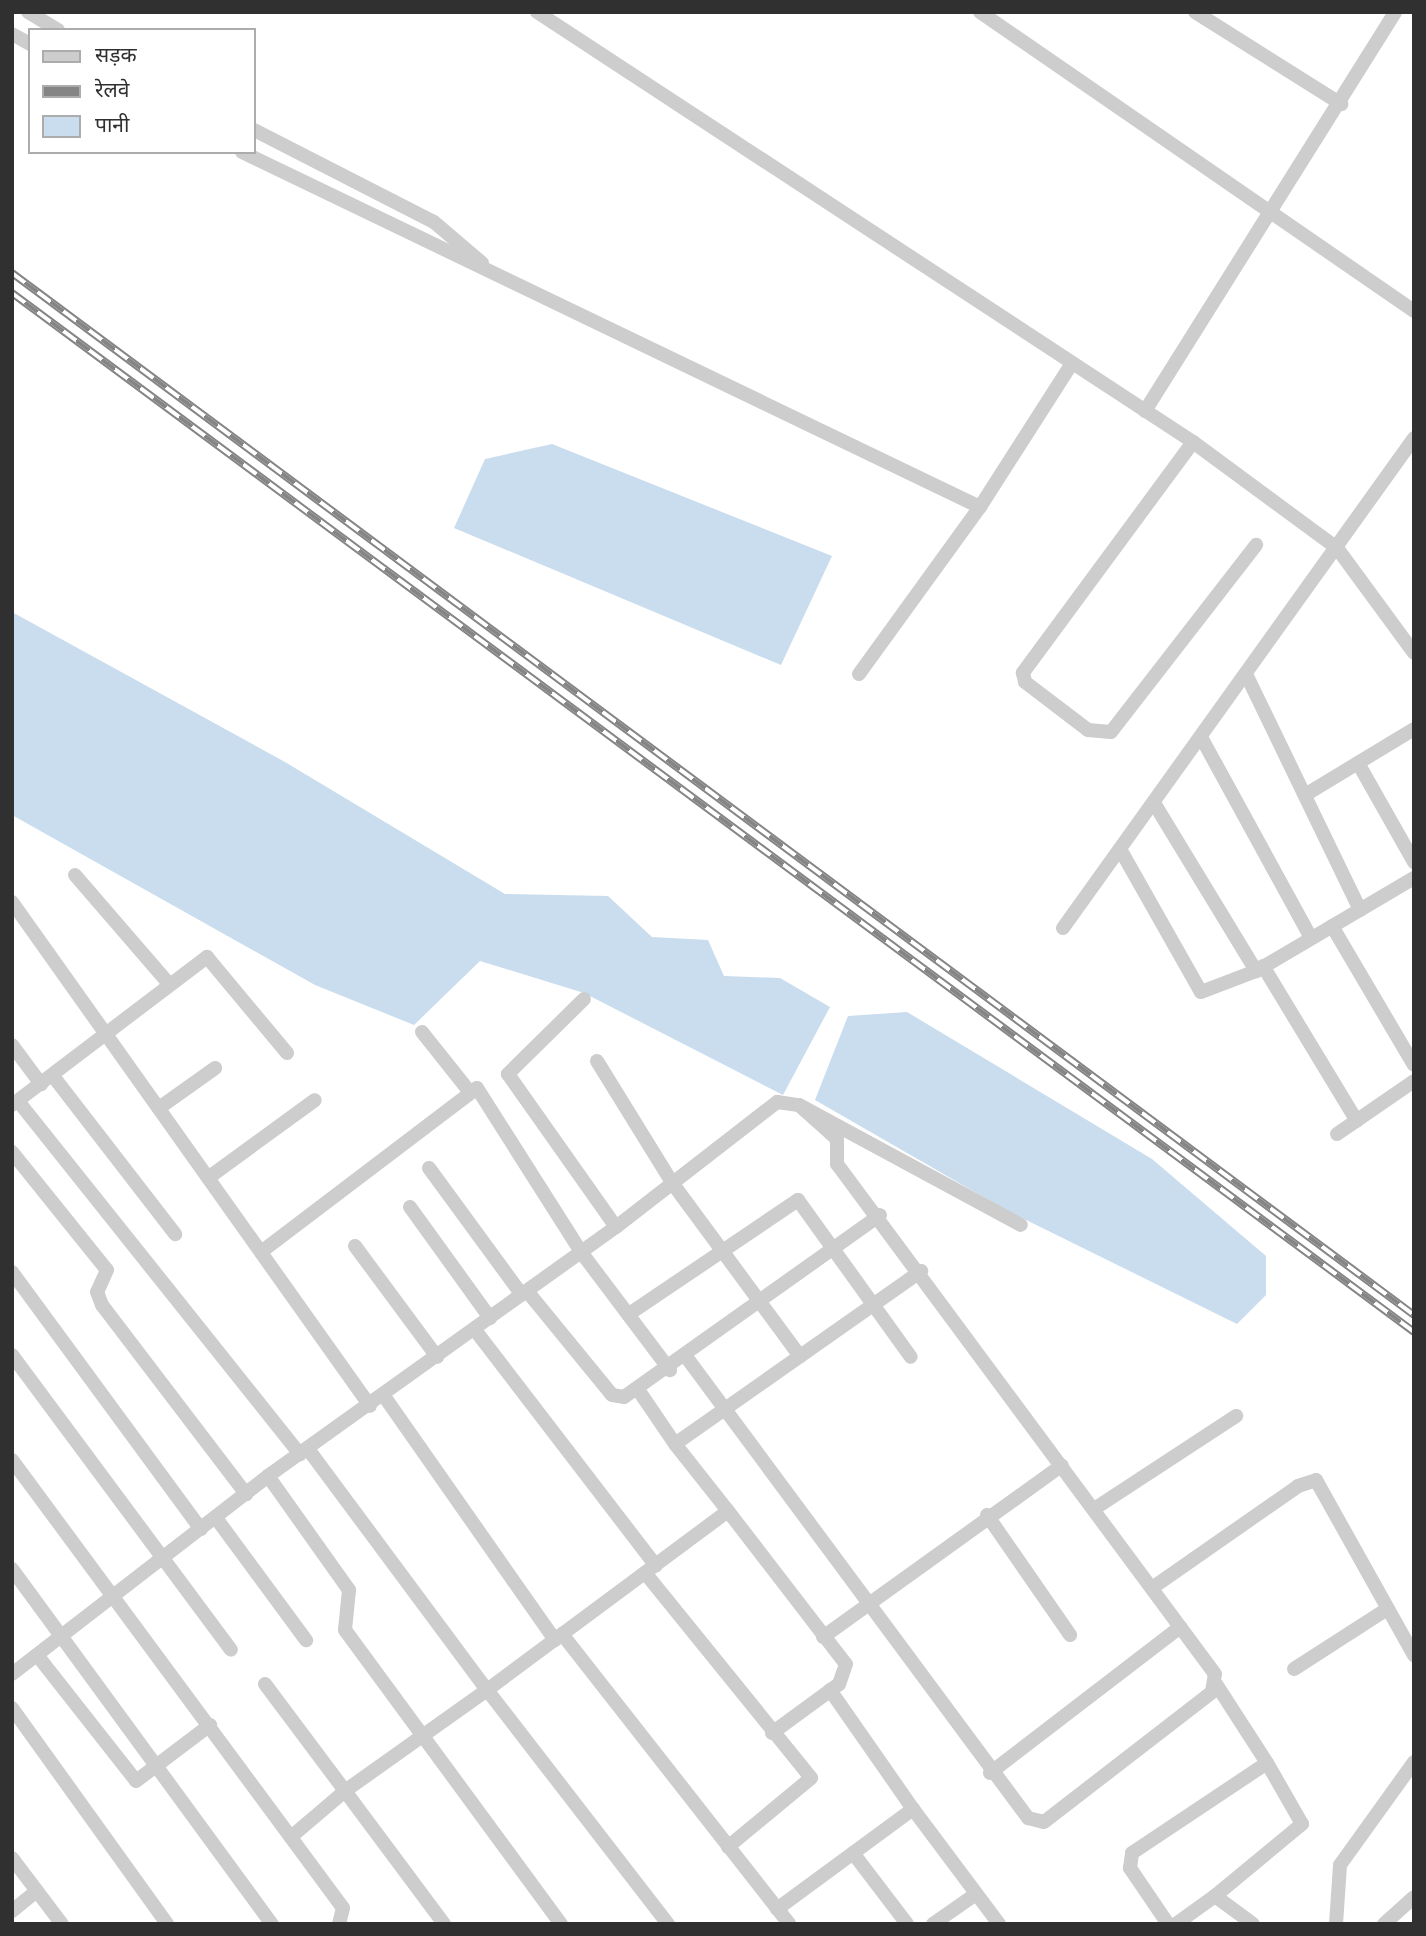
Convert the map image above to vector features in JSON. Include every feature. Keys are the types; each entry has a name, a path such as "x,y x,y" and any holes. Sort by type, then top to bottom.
{"street":[{"path":"28,12 55,28"},
{"path":"537,12 1193,442 1337,548 1414,653"},
{"path":"980,12 1270,215 1414,311"},
{"path":"1195,12 1341,104"},
{"path":"1145,411 1341,104 1395,12"},
{"path":"12,34 28,43"},
{"path":"256,131 434,222 491,271"},
{"path":"246,154 415,241 491,271 979,507"},
{"path":"859,674 979,507 1072,363"},
{"path":"1063,928 1414,438"},
{"path":"1193,442 1023,673 1025,682 1088,730 1111,732 1256,545"},
{"path":"1246,674 1360,910"},
{"path":"1305,795 1414,729"},
{"path":"1201,737 1311,938"},
{"path":"1358,763 1414,862"},
{"path":"1154,803 1357,1121"},
{"path":"1120,849 1199,991 1259,968 1414,878"},
{"path":"75,875 170,985"},
{"path":"12,902 370,1406"},
{"path":"1332,926 1414,1065"},
{"path":"287,1053 211,958 170,985 108,1036 15,1103 304,1452 668,1924"},
{"path":"584,999 508,1074 616,1227"},
{"path":"422,1032 470,1091"},
{"path":"12,1045 47,1080 175,1234"},
{"path":"597,1061 673,1184 800,1356"},
{"path":"159,1108 215,1068"},
{"path":"1337,1135 1414,1081"},
{"path":"261,1252 470,1091 481,1090 581,1252 670,1370"},
{"path":"208,1178 315,1100"},
{"path":"13,1672 268,1476 384,1396 616,1227 777,1102 799,1105 1021,1225"},
{"path":"799,1105 837,1139 837,1164 921,1270 1180,1627 1268,1763 1302,1824 1215,1896 1176,1924"},
{"path":"12,1152 107,1270 97,1292 102,1305 246,1494"},
{"path":"429,1168 524,1293 612,1395 639,1391 880,1215"},
{"path":"629,1314 794,1200 835,1248 911,1357"},
{"path":"410,1207 489,1318"},
{"path":"355,1247 437,1357"},
{"path":"674,1444 921,1270"},
{"path":"12,1272 201,1529"},
{"path":"475,1329 772,1733 811,1779 728,1847"},
{"path":"12,1355 160,1561 231,1650"},
{"path":"687,1358 990,1773 1028,1818 1044,1822 1216,1684"},
{"path":"639,1391 674,1444 728,1511 846,1669 830,1690 772,1733"},
{"path":"384,1396 558,1637 789,1924"},
{"path":"1094,1509 1236,1416"},
{"path":"12,1460 115,1595 345,1910 339,1924"},
{"path":"823,1637 987,1515 1062,1465"},
{"path":"268,1476 349,1590 345,1630 561,1924"},
{"path":"1152,1588 1314,1480 1414,1656"},
{"path":"291,1836 345,1791 651,1570 728,1511"},
{"path":"987,1515 1070,1635"},
{"path":"216,1518 306,1640"},
{"path":"12,1569 159,1765 272,1924"},
{"path":"1294,1670 1387,1609"},
{"path":"990,1773 1180,1627"},
{"path":"37,1655 129,1776 140,1779 210,1725"},
{"path":"265,1684 444,1924"},
{"path":"830,1690 912,1809 999,1924"},
{"path":"12,1708 167,1924"},
{"path":"1336,1924 1340,1865 1414,1762"},
{"path":"1168,1924 1130,1868 1132,1853 1268,1763"},
{"path":"777,1909 912,1809"},
{"path":"853,1853 907,1924"},
{"path":"12,1858 62,1924"},
{"path":"12,1911 37,1891"},
{"path":"933,1924 976,1894"},
{"path":"1215,1896 1253,1924"},
{"path":"1384,1924 1414,1897"}],"water":[{"path":"552,444 832,556 781,665 454,528 485,459"},
{"path":"12,612 285,762 505,894 608,896 652,937 708,940 724,976 780,978 830,1007 783,1095 584,993 480,961 414,1025 315,985 12,815"},
{"path":"907,1012 1152,1159 1266,1256 1266,1295 1237,1324 1006,1210 815,1100 848,1016"}],"railway":[{"path":"12,273 1414,1315"},
{"path":"12,293 1414,1332"}]}
